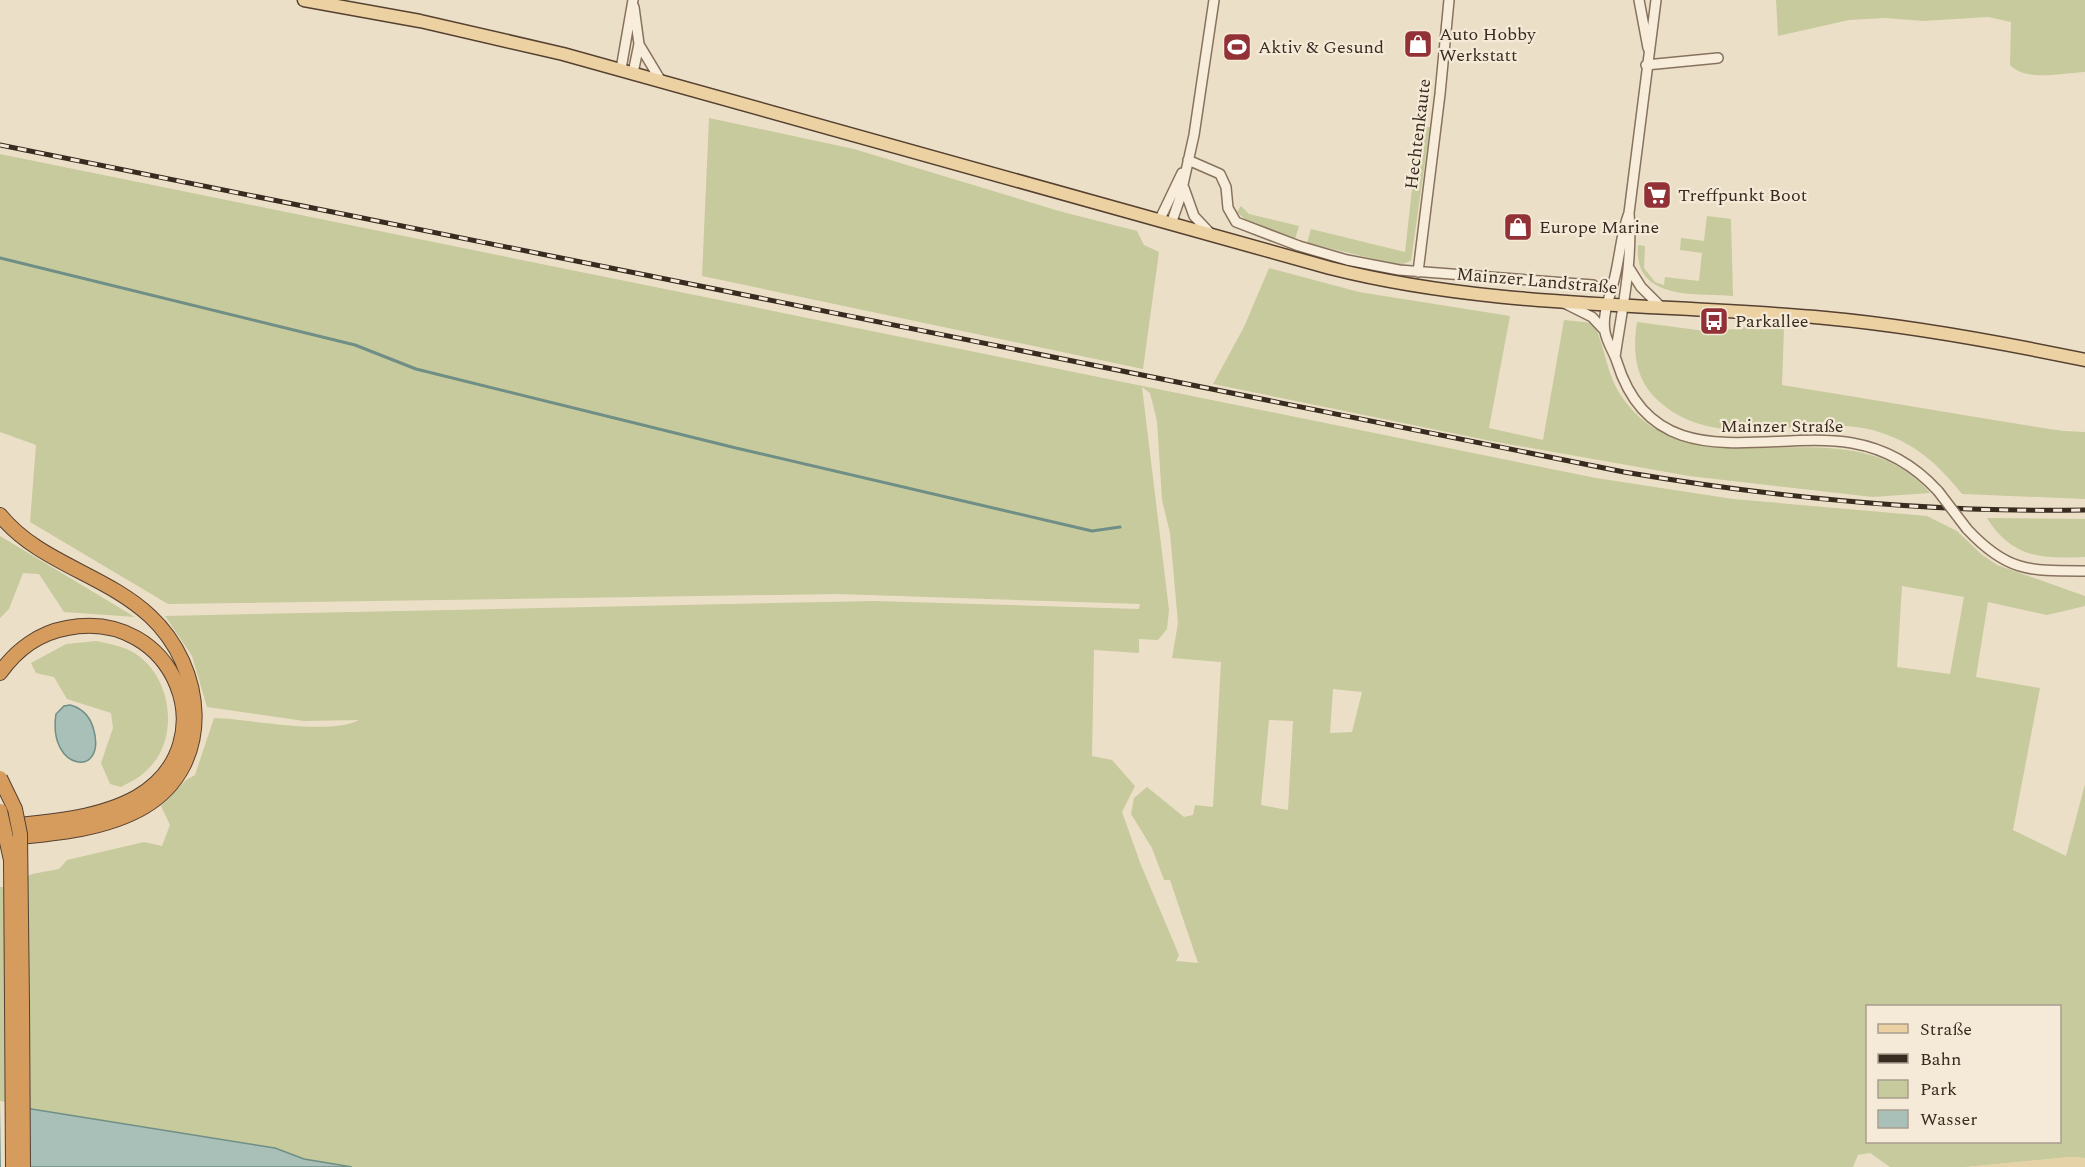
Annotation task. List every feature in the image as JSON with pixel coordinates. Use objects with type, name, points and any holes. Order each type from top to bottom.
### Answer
[{"type":"highway","points":[[0,515],[34,546],[130,600],[149,615],[175,646],[186,667],[194,690],[196,713],[191,746],[183,766],[170,785],[153,800],[134,812],[0,839]]},
{"type":"highway","points":[[0,673],[12,658],[36,639],[63,628],[91,625],[119,629],[132,634],[155,651],[172,673],[182,700],[183,728],[175,756],[168,768],[154,784],[137,797],[70,824],[0,826]]},
{"type":"highway","points":[[0,778],[15,809],[22,860],[23,1167]]},
{"type":"highway","points":[[0,811],[11,861],[13,1167]]},
{"type":"main road","name":"Mainzer Landstraße","points":[[304,0],[469,31],[627,71],[1213,236],[1396,284],[1464,294],[1881,324],[1960,336],[2085,360]]},
{"type":"street","points":[[1165,222],[1184,182],[1194,135],[1214,0]]},
{"type":"street","name":"Hechtenkaute","points":[[1418,272],[1449,0]]},
{"type":"street","points":[[1639,0],[1649,54]]},
{"type":"street","points":[[1616,357],[1628,266],[1629,213],[1656,0]]},
{"type":"street","points":[[627,71],[633,2]]},
{"type":"street","points":[[627,71],[639,44],[638,22],[633,2]]},
{"type":"street","points":[[639,44],[661,81]]},
{"type":"street","points":[[1646,66],[1718,58]]},
{"type":"street","points":[[1165,222],[1188,160]]},
{"type":"street","name":"Mainzer Landstraße","points":[[1188,160],[1220,174],[1226,188],[1231,216],[1244,226],[1347,260],[1418,272],[1593,285]]},
{"type":"street","points":[[1184,182],[1190,208],[1199,224],[1213,236]]},
{"type":"street","points":[[1605,331],[1606,305],[1629,213]]},
{"type":"street","points":[[1628,266],[1641,287],[1662,308]]},
{"type":"street","points":[[1559,301],[1592,317],[1605,331]]},
{"type":"street","name":"Mainzer Straße","points":[[1605,331],[1632,395],[1651,417],[1677,432],[1728,445],[1830,441],[1869,447],[1912,467],[1938,491],[1967,529],[1998,559],[2017,566],[2044,571],[2085,571]]},
{"type":"green space","points":[[1776,0],[2085,0],[2085,72],[2035,75],[2017,70],[2010,65],[2011,22],[1988,17],[1923,21],[1885,18],[1849,20],[1778,36]]},
{"type":"green space","points":[[709,118],[854,149],[1059,211],[1137,231],[1144,245],[1159,252],[1143,369],[702,276]]},
{"type":"green space","points":[[1419,126],[1430,127],[1411,261],[1400,265],[1307,243],[1311,229],[1405,252]]},
{"type":"green space","points":[[0,154],[1596,478],[1733,499],[1927,516],[1957,531],[1981,554],[1997,565],[2085,596],[2085,606],[2047,615],[1988,602],[1976,677],[2040,688],[2013,830],[2066,856],[2085,784],[2085,1158],[2070,1157],[1966,1167],[1890,1167],[1870,1153],[1858,1155],[1853,1167],[352,1167],[304,1159],[275,1148],[0,1104],[0,887],[6,887],[32,874],[59,869],[67,860],[144,842],[162,846],[170,825],[161,806],[186,780],[195,775],[214,718],[310,727],[346,725],[359,720],[304,721],[207,707],[192,656],[165,616],[874,601],[1139,609],[1140,604],[838,594],[168,604],[30,522],[36,445],[0,432]],"holes":[[[1142,387],[1150,393],[1157,421],[1162,500],[1170,533],[1178,623],[1172,658],[1221,662],[1213,807],[1195,805],[1193,815],[1184,817],[1147,787],[1134,798],[1131,814],[1152,848],[1164,880],[1170,880],[1198,963],[1176,961],[1179,955],[1141,865],[1122,812],[1135,786],[1112,760],[1092,756],[1094,650],[1139,653],[1139,639],[1158,640],[1167,629],[1169,610]],[[1902,586],[1964,597],[1950,674],[1897,667]],[[1333,689],[1362,692],[1352,732],[1330,733]],[[1269,720],[1293,721],[1288,810],[1261,805]]]},
{"type":"green space","points":[[1241,206],[1249,214],[1299,226],[1295,239],[1249,223],[1237,212]]},
{"type":"green space","points":[[1707,216],[1731,219],[1733,296],[1669,290],[1656,285],[1645,276],[1639,263],[1638,245],[1645,246],[1644,268],[1655,282],[1664,285],[1665,277],[1699,281],[1702,253],[1680,250],[1681,238],[1704,241]]},
{"type":"green space","points":[[1269,268],[1359,292],[1510,316],[1489,428],[1543,440],[1564,320],[1593,323],[1615,386],[1650,426],[1686,442],[1727,447],[1814,447],[1856,452],[1896,465],[1930,493],[1873,497],[1689,476],[1491,441],[1213,384],[1244,327]]},
{"type":"green space","points":[[1637,322],[1705,331],[1739,329],[1748,326],[1784,329],[1782,385],[2029,426],[2085,432],[2085,499],[1962,494],[1925,456],[1904,442],[1879,432],[1852,427],[1824,426],[1740,430],[1713,427],[1687,419],[1653,396],[1641,378],[1635,346]]},
{"type":"green space","points":[[1987,518],[2085,519],[2085,557],[2055,557],[2029,553],[2007,541]]},
{"type":"green space","points":[[0,536],[135,617],[64,612],[39,574],[23,573],[9,609],[0,618]]},
{"type":"green space","points":[[96,641],[127,649],[148,665],[158,678],[168,709],[165,741],[158,756],[148,769],[121,787],[110,784],[101,763],[113,728],[111,713],[67,699],[54,677],[36,673],[31,663],[66,644]]},
{"type":"sand","points":[[2070,1157],[2085,1158],[2085,1167],[1966,1167]]},
{"type":"water","points":[[70,705],[84,713],[93,727],[96,744],[93,755],[86,761],[77,762],[68,757],[60,748],[56,733],[56,714],[64,706]]},
{"type":"water","points":[[0,1104],[275,1148],[304,1159],[352,1167],[0,1167]]},
{"type":"pier","points":[[0,1101],[30,1106],[30,1167],[1,1167]]},
{"type":"waterway","points":[[0,258],[355,345],[416,369],[736,448],[1092,531],[1120,527]]},
{"type":"railway","points":[[0,145],[1624,472],[1739,489],[1854,502],[1969,509],[2085,510]]},
{"type":"place","name":"Auto Hobby Werkstatt","points":[[1418,44]]},
{"type":"place","name":"Aktiv & Gesund","points":[[1237,47]]},
{"type":"place","name":"Treffpunkt Boot","points":[[1657,195]]},
{"type":"place","name":"Europe Marine","points":[[1518,227]]},
{"type":"place","name":"Parkallee","points":[[1714,321]]}]
